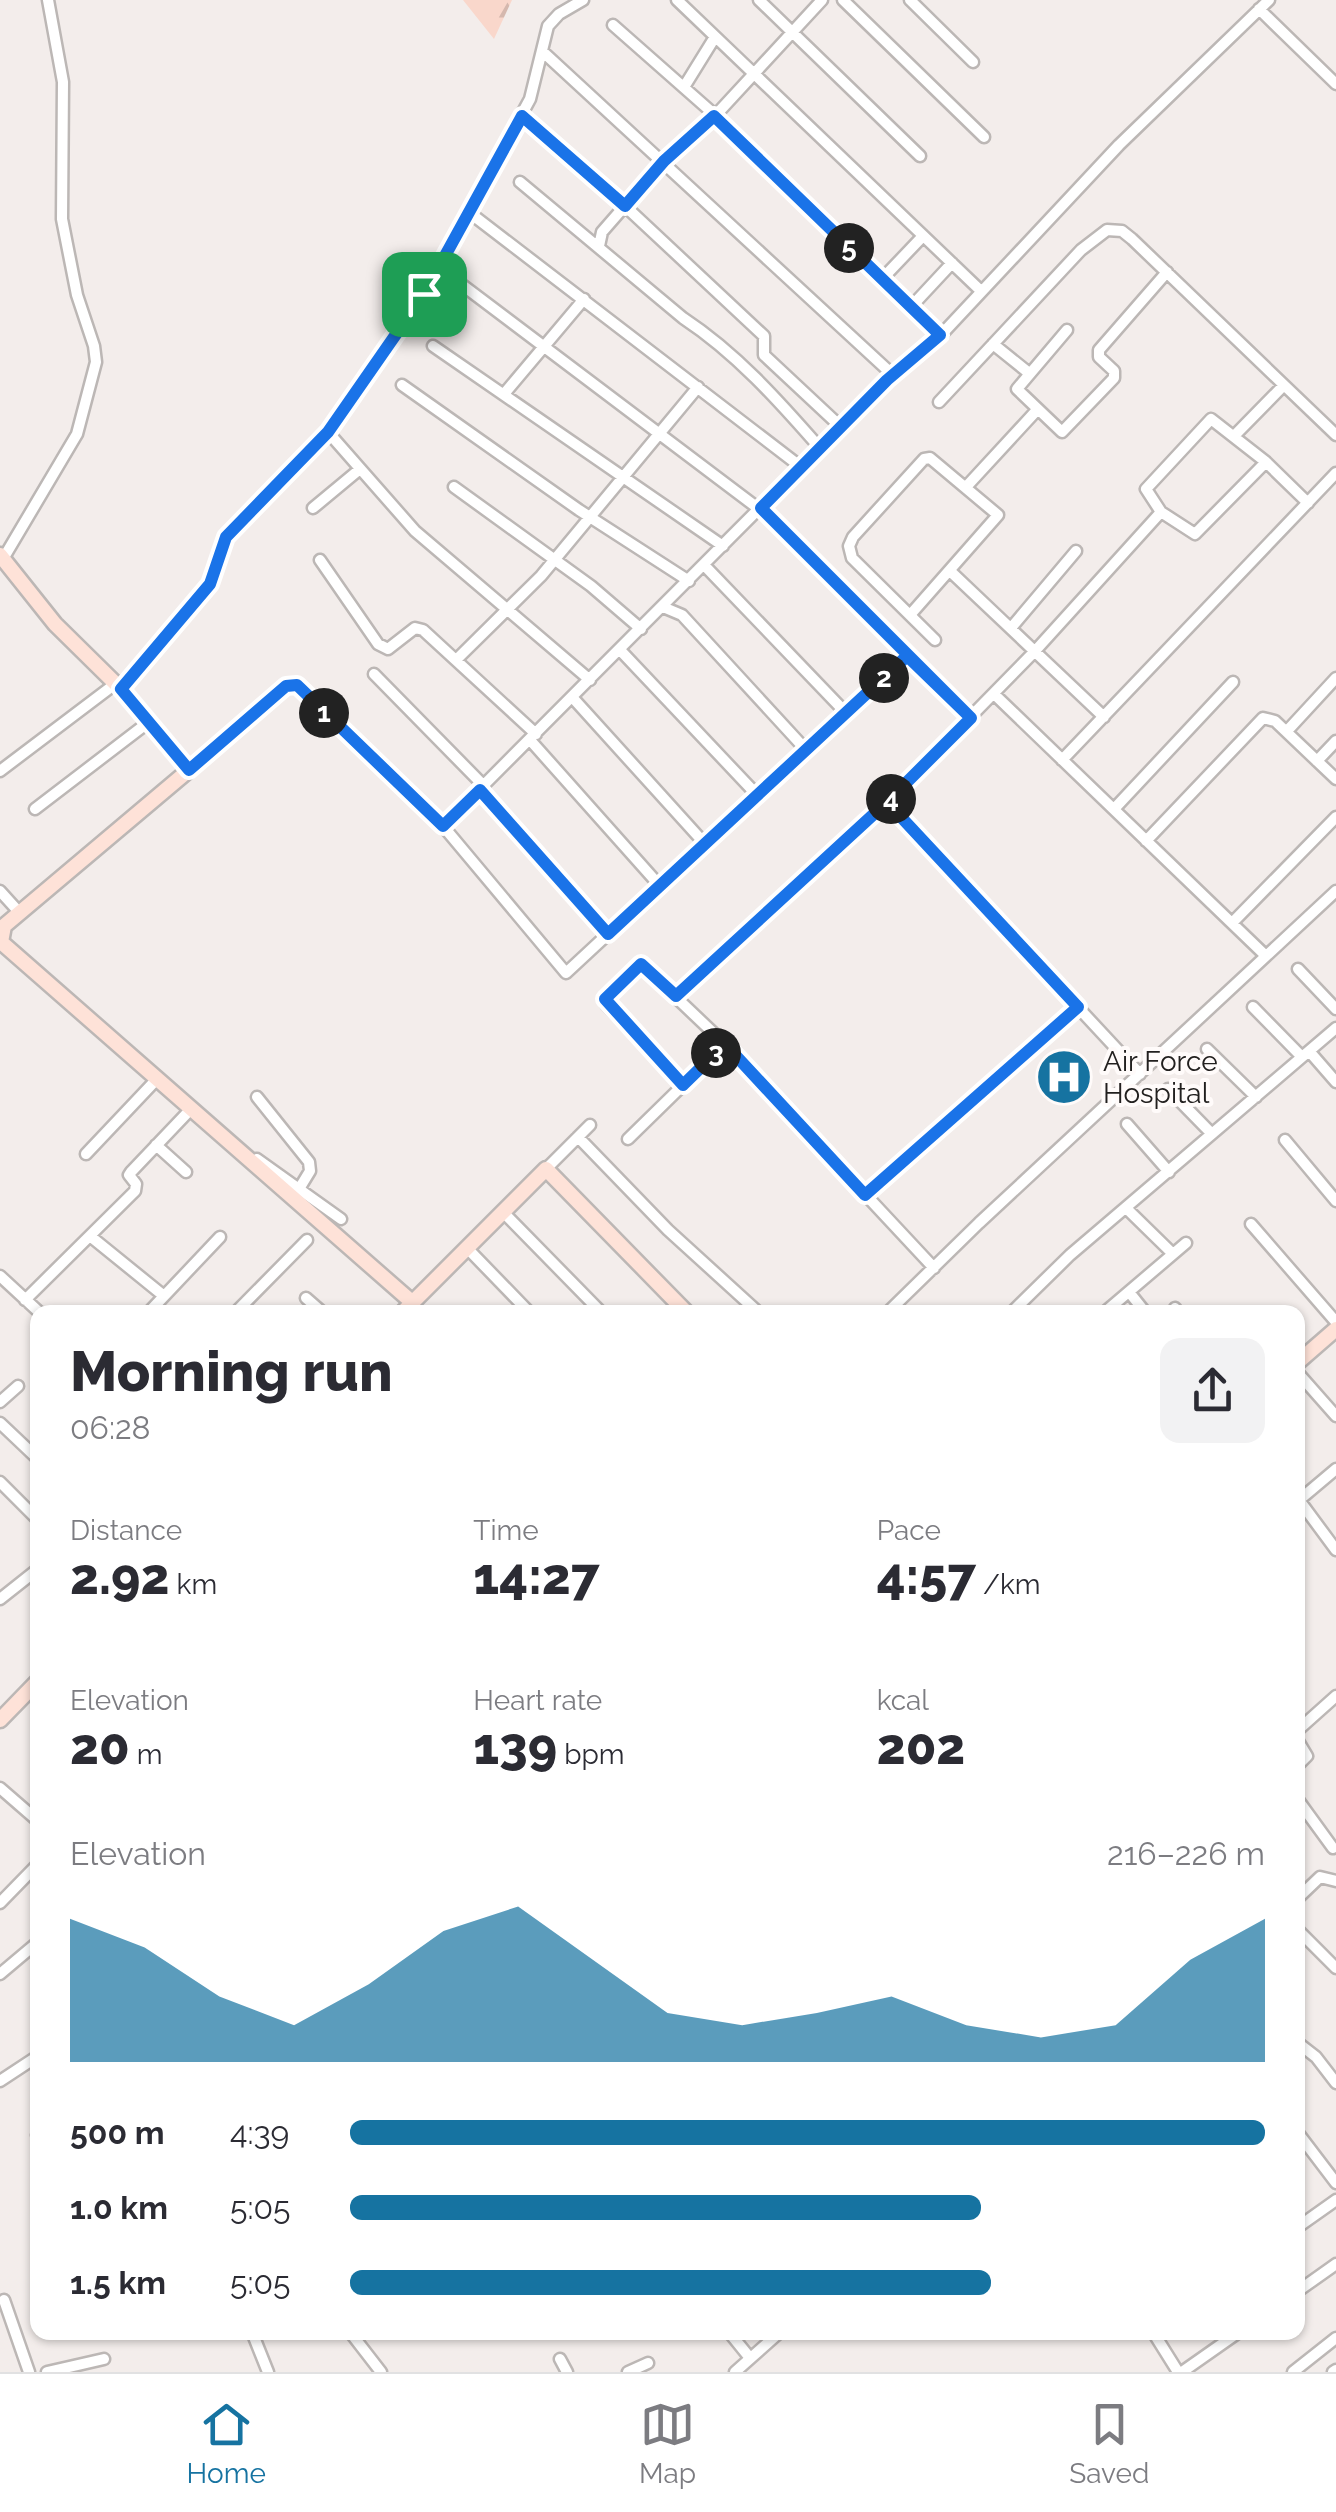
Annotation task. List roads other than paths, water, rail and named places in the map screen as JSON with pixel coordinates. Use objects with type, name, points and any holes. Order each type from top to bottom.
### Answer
[{"type":"street","points":[[48,0],[63,82],[62,219],[76,295],[96,362],[77,434],[2,557],[55,624],[118,686],[189,770]]},
{"type":"street","points":[[0,771],[118,686],[210,584],[226,537],[328,432],[424,294],[470,213],[534,89],[552,20],[584,0]]},
{"type":"street","points":[[677,0],[981,291]]},
{"type":"street","points":[[759,0],[920,156]]},
{"type":"street","points":[[598,246],[602,232],[664,161],[714,116],[822,0]]},
{"type":"street","points":[[844,0],[984,138]]},
{"type":"street","points":[[910,0],[974,62]]},
{"type":"street","points":[[443,826],[893,375],[940,335],[1119,145],[1269,0]]},
{"type":"street","points":[[1259,10],[1336,84]]},
{"type":"street","points":[[613,25],[684,86],[940,335]]},
{"type":"street","points":[[684,86],[715,38]]},
{"type":"street","points":[[542,50],[893,375]]},
{"type":"street","points":[[522,116],[764,336],[764,354],[841,427]]},
{"type":"street","points":[[520,182],[682,318],[704,330],[757,378],[820,448]]},
{"type":"street","points":[[470,213],[802,467]]},
{"type":"street","points":[[938,402],[1081,250],[1107,230],[1122,231],[1336,435]]},
{"type":"street","points":[[882,279],[923,236]]},
{"type":"street","points":[[911,307],[952,263]]},
{"type":"street","points":[[1067,330],[1017,389],[1062,432],[1114,378],[1114,372],[1099,357],[1099,350],[1167,272]]},
{"type":"street","points":[[458,282],[760,509],[971,718]]},
{"type":"street","points":[[504,394],[584,299]]},
{"type":"street","points":[[993,344],[1030,373]]},
{"type":"street","points":[[433,346],[723,546]]},
{"type":"street","points":[[402,385],[591,518],[689,580]]},
{"type":"street","points":[[1234,436],[1284,385]]},
{"type":"street","points":[[458,659],[591,518],[698,386]]},
{"type":"street","points":[[966,487],[1037,410]]},
{"type":"street","points":[[1266,462],[1200,532],[1191,533],[1162,512],[1148,494],[1147,485],[1206,422],[1215,420],[1266,462],[1308,502]]},
{"type":"street","points":[[328,432],[416,532],[590,680]]},
{"type":"street","points":[[910,616],[998,515],[927,458],[850,541],[852,558],[910,616],[935,640]]},
{"type":"street","points":[[313,508],[360,468]]},
{"type":"street","points":[[1062,760],[1336,474]]},
{"type":"street","points":[[454,487],[591,586],[641,629]]},
{"type":"street","points":[[676,996],[887,802],[1035,651],[1162,512]]},
{"type":"street","points":[[1010,628],[1076,550]]},
{"type":"street","points":[[320,560],[382,648],[392,647],[418,628],[458,659],[533,737],[660,886]]},
{"type":"street","points":[[704,565],[847,714]]},
{"type":"street","points":[[950,572],[1104,717]]},
{"type":"street","points":[[663,607],[682,615],[807,752]]},
{"type":"street","points":[[620,650],[758,796]]},
{"type":"street","points":[[409,1305],[1,943],[4,926],[292,684],[443,826],[566,973],[907,656]]},
{"type":"street","points":[[374,674],[482,788],[608,934]]},
{"type":"street","points":[[1287,732],[1336,678]]},
{"type":"street","points":[[1114,810],[1232,682]]},
{"type":"street","points":[[994,694],[1266,956]]},
{"type":"street","points":[[572,697],[706,845]]},
{"type":"street","points":[[1146,841],[1258,720],[1268,718],[1287,732],[1336,778]]},
{"type":"street","points":[[35,809],[150,721]]},
{"type":"street","points":[[1318,761],[1336,742]]},
{"type":"street","points":[[887,802],[1140,1074]]},
{"type":"street","points":[[1232,924],[1336,818]]},
{"type":"street","points":[[0,891],[20,912]]},
{"type":"street","points":[[895,1305],[1336,891]]},
{"type":"street","points":[[683,1085],[605,999],[641,964],[725,1044],[934,1268]]},
{"type":"street","points":[[1298,969],[1336,1009]]},
{"type":"street","points":[[865,1195],[1078,1007]]},
{"type":"street","points":[[1254,1007],[1336,1082]]},
{"type":"street","points":[[1019,1305],[1070,1255],[1336,1028]]},
{"type":"street","points":[[628,1139],[725,1044]]},
{"type":"street","points":[[1207,1049],[1256,1096]]},
{"type":"street","points":[[86,1154],[156,1080]]},
{"type":"street","points":[[1168,1088],[1212,1134]]},
{"type":"street","points":[[257,1097],[309,1162],[310,1171],[299,1189]]},
{"type":"street","points":[[25,1300],[136,1190],[129,1175],[190,1110]]},
{"type":"street","points":[[417,1305],[590,1124]]},
{"type":"street","points":[[1127,1124],[1169,1172]]},
{"type":"street","points":[[578,1137],[668,1230],[750,1305]]},
{"type":"street","points":[[1284,1140],[1336,1201]]},
{"type":"street","points":[[156,1145],[186,1172]]},
{"type":"street","points":[[244,1150],[341,1219]]},
{"type":"street","points":[[546,1168],[679,1305]]},
{"type":"street","points":[[1126,1208],[1173,1254]]},
{"type":"street","points":[[503,1212],[594,1305]]},
{"type":"street","points":[[1251,1224],[1336,1326],[1305,1355]]},
{"type":"street","points":[[90,1236],[164,1296]]},
{"type":"street","points":[[155,1305],[220,1237]]},
{"type":"street","points":[[243,1305],[307,1240]]},
{"type":"street","points":[[1113,1305],[1186,1244]]},
{"type":"street","points":[[468,1249],[522,1305]]},
{"type":"street","points":[[0,1276],[31,1305]]},
{"type":"street","points":[[1129,1292],[1140,1305]]},
{"type":"street","points":[[306,1298],[314,1305]]},
{"type":"street","points":[[1305,1381],[1336,1416]]},
{"type":"street","points":[[0,1402],[18,1386]]},
{"type":"street","points":[[0,1422],[30,1451]]},
{"type":"street","points":[[1305,1495],[1336,1469]]},
{"type":"street","points":[[0,1482],[30,1511]]},
{"type":"street","points":[[1305,1510],[1336,1550]]},
{"type":"street","points":[[0,1599],[30,1576]]},
{"type":"street","points":[[1,1717],[30,1688]]},
{"type":"street","points":[[1305,1724],[1336,1696]]},
{"type":"street","points":[[0,1788],[30,1815]]},
{"type":"street","points":[[1305,1810],[1333,1848]]},
{"type":"street","points":[[0,1903],[30,1872]]},
{"type":"street","points":[[1305,1891],[1320,1877],[1336,1881]]},
{"type":"street","points":[[1305,1937],[1336,1968]]},
{"type":"street","points":[[0,1974],[30,1949]]},
{"type":"street","points":[[1305,2053],[1336,2083]]},
{"type":"street","points":[[0,2081],[30,2061]]},
{"type":"street","points":[[1305,2144],[1336,2183]]},
{"type":"street","points":[[1305,2222],[1336,2200]]},
{"type":"street","points":[[1305,2286],[1336,2264]]},
{"type":"street","points":[[4,2300],[28,2372]]},
{"type":"street","points":[[1293,2372],[1336,2338]]},
{"type":"street","points":[[255,2340],[268,2372]]},
{"type":"street","points":[[356,2340],[380,2372]]},
{"type":"street","points":[[735,2340],[750,2358]]},
{"type":"street","points":[[735,2372],[771,2340]]},
{"type":"street","points":[[1158,2340],[1180,2372],[1227,2340]]},
{"type":"street","points":[[46,2372],[104,2359]]},
{"type":"street","points":[[560,2359],[568,2372]]},
{"type":"street","points":[[628,2372],[648,2363]]},
{"type":"place","name":"Air Force Hospital","points":[[1064,1077]]}]
